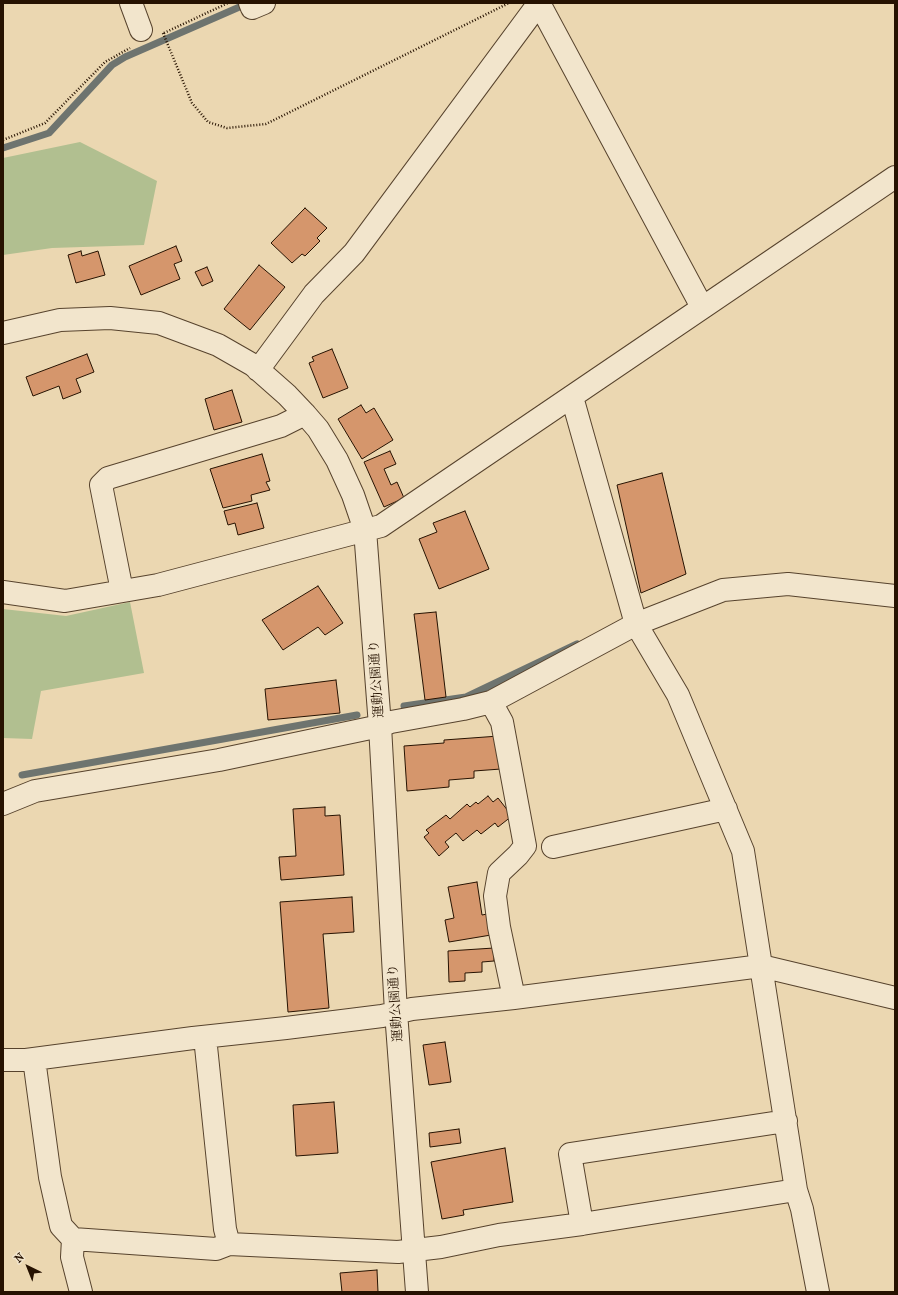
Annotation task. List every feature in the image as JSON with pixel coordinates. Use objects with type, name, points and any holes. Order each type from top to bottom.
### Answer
[{"type":"street","points":[[131,3],[145,37]]},
{"type":"street","points":[[250,3],[252,8],[264,3]]},
{"type":"street","points":[[258,370],[314,294],[354,253],[539,3],[702,307]]},
{"type":"street","points":[[3,592],[65,601],[158,585],[381,526],[895,177]]},
{"type":"street","name":"運動公園通り","points":[[3,333],[60,320],[110,318],[159,324],[218,345],[258,370],[287,395],[318,429],[337,460],[353,495],[365,530],[380,726],[396,1012],[417,1292]]},
{"type":"street","points":[[572,397],[636,624],[678,695],[743,851],[796,1190],[802,1209],[818,1292]]},
{"type":"street","points":[[122,591],[101,485],[108,478],[281,426],[304,414]]},
{"type":"street","points":[[3,804],[35,791],[219,760],[380,726],[391,722],[463,709],[491,702],[636,624],[723,590],[788,584],[895,596]]},
{"type":"street","points":[[491,702],[502,722],[525,846],[518,855],[499,873],[495,896],[498,927],[514,998]]},
{"type":"street","points":[[553,847],[726,809]]},
{"type":"street","points":[[3,1060],[34,1059],[286,1028],[396,1012],[761,966],[895,998]]},
{"type":"street","points":[[205,1037],[225,1221],[229,1244]]},
{"type":"street","points":[[34,1059],[50,1177],[56,1205],[61,1226],[73,1239],[216,1249],[229,1244],[398,1252],[440,1247],[499,1235],[582,1224],[796,1190]]},
{"type":"street","points":[[582,1224],[570,1154],[786,1121]]},
{"type":"street","points":[[73,1239],[72,1257],[81,1292]]},
{"type":"path","points":[[3,140],[45,123],[105,62],[145,37],[228,3]]},
{"type":"path","points":[[165,35],[192,103],[208,122],[226,128],[266,124],[509,3]]},
{"type":"green space","points":[[80,142],[157,181],[144,245],[52,248],[3,255],[3,158]]},
{"type":"green space","points":[[130,602],[144,673],[41,691],[32,739],[3,738],[3,609],[66,616]]},
{"type":"building","points":[[305,208],[327,228],[317,238],[320,241],[305,256],[302,254],[292,263],[271,243]]},
{"type":"building","points":[[176,246],[182,261],[174,264],[180,279],[141,295],[129,266]]},
{"type":"building","points":[[81,251],[82,256],[98,251],[105,275],[76,283],[68,255]]},
{"type":"building","points":[[259,265],[285,287],[250,330],[224,309]]},
{"type":"building","points":[[207,267],[213,281],[202,286],[195,272]]},
{"type":"building","points":[[332,349],[348,388],[323,398],[309,363],[314,361],[312,357]]},
{"type":"building","points":[[87,354],[94,372],[76,379],[81,392],[63,399],[59,386],[33,396],[26,377]]},
{"type":"building","points":[[232,390],[242,422],[214,430],[205,399]]},
{"type":"building","points":[[361,405],[366,413],[374,408],[393,440],[362,459],[338,419]]},
{"type":"building","points":[[390,451],[396,464],[384,469],[391,485],[397,482],[404,498],[384,507],[364,462]]},
{"type":"building","points":[[262,454],[270,481],[266,482],[270,490],[251,495],[252,501],[223,508],[210,469]]},
{"type":"building","points":[[662,473],[686,574],[641,593],[617,485]]},
{"type":"building","points":[[257,503],[264,528],[238,535],[235,523],[228,525],[224,511]]},
{"type":"building","points":[[465,511],[489,569],[439,589],[419,539],[437,532],[433,523]]},
{"type":"building","points":[[318,586],[343,623],[325,635],[318,627],[283,650],[262,620]]},
{"type":"building","points":[[436,612],[446,697],[425,700],[414,614]]},
{"type":"building","points":[[336,680],[340,713],[268,720],[265,689]]},
{"type":"building","points":[[499,736],[501,769],[474,771],[474,778],[449,780],[449,787],[407,791],[404,746],[444,743],[444,740]]},
{"type":"building","points":[[488,796],[493,802],[498,798],[512,816],[498,827],[495,823],[481,834],[477,830],[463,841],[456,833],[445,842],[449,847],[439,856],[424,837],[429,833],[426,830],[446,815],[450,819],[467,804],[470,807],[476,802],[478,804]]},
{"type":"building","points":[[325,807],[325,816],[340,815],[344,875],[281,880],[279,857],[296,856],[293,809]]},
{"type":"building","points":[[477,882],[482,915],[487,914],[491,935],[449,942],[445,920],[454,918],[448,887]]},
{"type":"building","points":[[352,897],[354,932],[323,934],[329,1008],[288,1012],[280,902]]},
{"type":"building","points":[[494,948],[494,961],[482,962],[482,972],[465,973],[465,981],[449,982],[448,951]]},
{"type":"building","points":[[445,1042],[451,1082],[429,1085],[423,1045]]},
{"type":"building","points":[[334,1102],[338,1153],[296,1156],[293,1105]]},
{"type":"building","points":[[459,1129],[461,1143],[430,1147],[429,1133]]},
{"type":"building","points":[[505,1148],[513,1202],[463,1210],[464,1215],[442,1219],[431,1162]]},
{"type":"building","points":[[377,1270],[378,1292],[342,1292],[340,1273]]},
{"type":"waterway","points":[[3,148],[49,133],[112,65],[125,57],[244,5]]},
{"type":"waterway","points":[[404,706],[466,697],[577,644]]},
{"type":"waterway","points":[[22,775],[357,715]]}]
